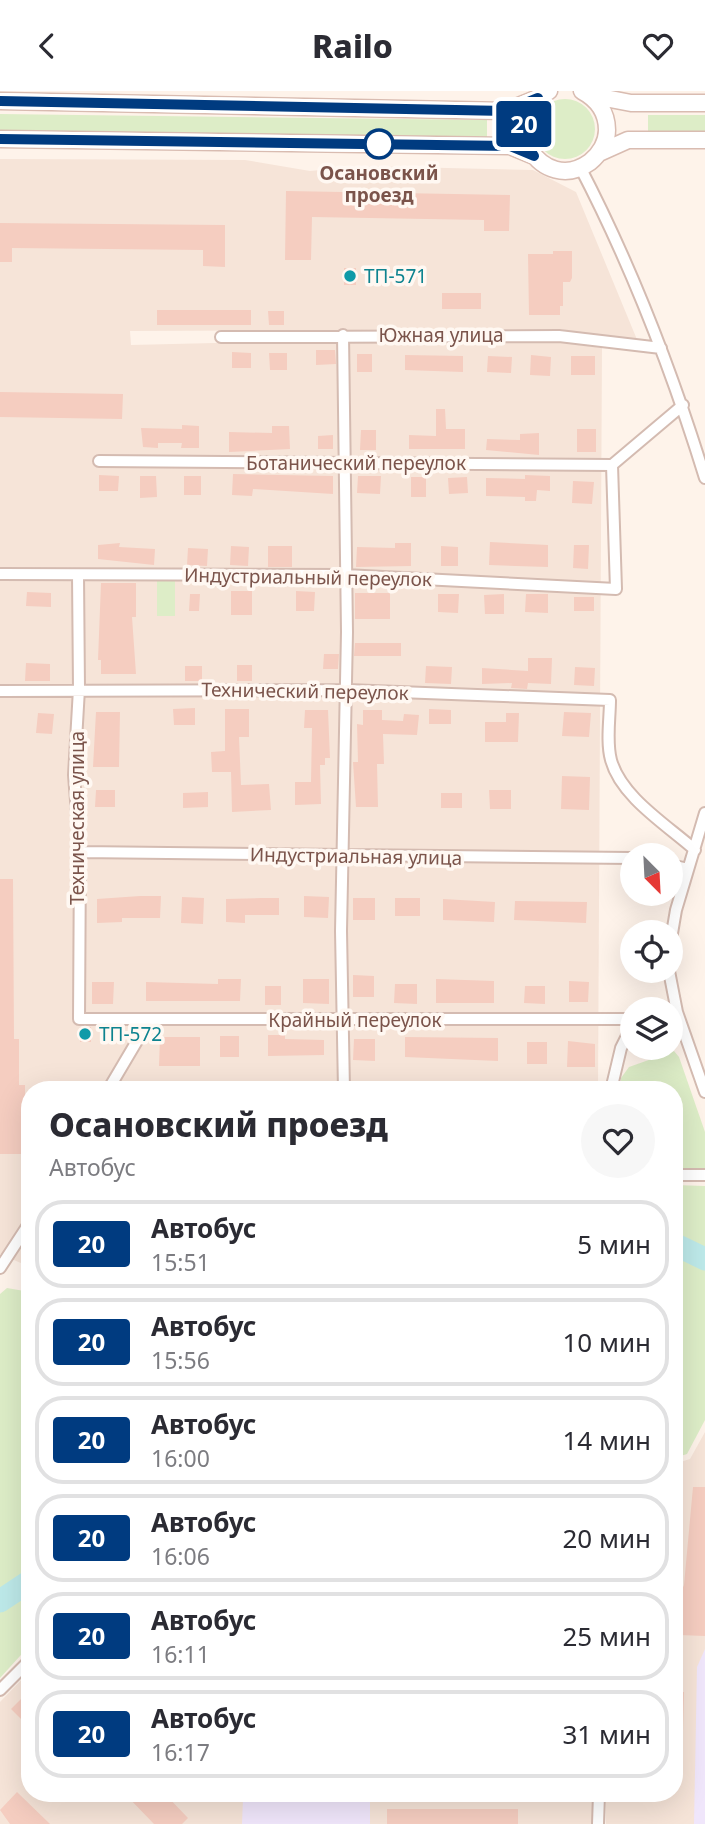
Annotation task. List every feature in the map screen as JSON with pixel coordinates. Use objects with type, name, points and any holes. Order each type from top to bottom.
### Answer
[{"type":"main road","points":[[585,93],[616,102],[705,103]]},
{"type":"main road","points":[[585,93],[599,105],[606,118],[607,133],[599,153]]},
{"type":"main road","points":[[0,101],[506,111],[543,95]]},
{"type":"main road","points":[[534,156],[526,141],[524,124],[527,113],[543,95]]},
{"type":"main road","points":[[0,139],[510,146],[534,156],[556,170],[580,167],[599,153],[628,140],[705,140]]},
{"type":"street","points":[[580,167],[615,235],[661,348],[683,405],[705,478]]},
{"type":"street","points":[[343,335],[347,690],[342,857],[341,1021],[344,1081]]},
{"type":"street","name":"Южная улица","points":[[221,337],[559,336],[661,348]]},
{"type":"street","points":[[612,465],[683,405]]},
{"type":"street","name":"Ботанический переулок","points":[[99,461],[612,465]]},
{"type":"street","name":"Индустриальный переулок","points":[[0,574],[345,575],[616,589],[612,465]]},
{"type":"street","name":"Техническая улица","points":[[78,575],[79,689],[74,775],[80,852],[79,1019]]},
{"type":"street","name":"Технический переулок","points":[[0,691],[347,690],[610,700],[610,757],[617,774],[630,791],[695,850]]},
{"type":"street","points":[[674,920],[705,813]]},
{"type":"street","name":"Индустриальная улица","points":[[80,852],[342,857],[620,858]]},
{"type":"street","points":[[683,868],[688,869]]},
{"type":"street","name":"Крайный переулок","points":[[79,1019],[620,1019]]},
{"type":"street","points":[[113,1081],[150,1019]]},
{"type":"street","points":[[683,1035],[705,1092]]},
{"type":"street","points":[[613,1081],[620,1052]]},
{"type":"street","points":[[683,1175],[705,1175]]},
{"type":"street","points":[[0,1268],[21,1236]]},
{"type":"street","points":[[0,1690],[21,1669]]},
{"type":"street","points":[[598,1824],[599,1802]]},
{"type":"shaded area","points":[[0,159],[245,160],[310,171],[363,166],[533,170],[576,192],[638,342],[559,329],[130,331],[131,345],[347,340],[558,342],[602,348],[598,1081],[21,1081],[21,1263],[0,1254]]},
{"type":"shaded area","points":[[705,1432],[705,1824],[606,1824],[606,1802],[683,1802],[683,1461],[690,1459]]},
{"type":"shaded area","points":[[705,1649],[705,1824],[694,1824],[697,1667]]},
{"type":"shaded area","points":[[21,1680],[21,1802],[593,1802],[593,1824],[0,1824],[0,1702]]},
{"type":"shaded area","points":[[243,1802],[370,1802],[370,1824],[242,1824]]},
{"type":"green space","points":[[565,99],[582,104],[590,112],[595,129],[590,146],[582,154],[565,159],[548,154],[540,146],[535,129],[540,112],[548,104]]},
{"type":"green space","points":[[0,114],[487,120],[487,139],[0,133]]},
{"type":"green space","points":[[648,115],[705,115],[705,132],[648,132]]},
{"type":"green space","points":[[157,581],[175,581],[175,616],[157,616]]},
{"type":"green space","points":[[649,1060],[680,1060],[705,1132],[705,1169],[683,1168],[683,1081],[621,1081],[629,1067]]},
{"type":"green space","points":[[683,1185],[705,1186],[705,1420],[687,1454],[683,1455]]},
{"type":"green space","points":[[7,1288],[21,1290],[21,1655],[0,1678],[0,1294]]},
{"type":"building","points":[[286,191],[510,195],[509,231],[484,231],[484,220],[312,217],[311,260],[285,260]]},
{"type":"building","points":[[0,223],[225,225],[225,267],[203,266],[203,250],[12,248],[12,262],[0,262]]},
{"type":"building","points":[[553,251],[572,251],[572,278],[570,282],[563,282],[563,306],[560,306],[560,315],[529,315],[528,254],[553,254]]},
{"type":"building","name":"ТП-571","points":[[344,268],[356,268],[356,285],[344,285]]},
{"type":"building","points":[[442,293],[481,293],[481,309],[442,309]]},
{"type":"building","points":[[157,310],[251,310],[251,325],[157,325]]},
{"type":"building","points":[[268,311],[284,311],[284,325],[269,325]]},
{"type":"building","points":[[316,350],[335,350],[336,364],[316,365]]},
{"type":"building","points":[[232,352],[251,353],[251,368],[232,368]]},
{"type":"building","points":[[269,353],[287,353],[287,370],[270,370]]},
{"type":"building","points":[[357,354],[372,354],[372,372],[357,372]]},
{"type":"building","points":[[405,355],[463,356],[463,372],[405,370]]},
{"type":"building","points":[[531,355],[551,357],[550,376],[530,375]]},
{"type":"building","points":[[488,356],[512,357],[511,373],[487,372]]},
{"type":"building","points":[[571,356],[595,356],[595,375],[571,375]]},
{"type":"building","points":[[0,392],[123,394],[122,419],[0,417]]},
{"type":"building","points":[[436,409],[445,409],[446,429],[465,429],[465,449],[409,449],[409,435],[436,436]]},
{"type":"building","points":[[182,425],[199,426],[199,448],[181,448],[182,443],[158,443],[158,448],[143,447],[141,428],[182,429]]},
{"type":"building","points":[[272,426],[289,426],[290,449],[229,452],[229,432],[272,433]]},
{"type":"building","points":[[577,429],[596,429],[596,452],[577,452]]},
{"type":"building","points":[[361,430],[376,430],[376,450],[360,450]]},
{"type":"building","points":[[539,433],[539,455],[486,450],[487,439],[520,440],[520,434]]},
{"type":"building","points":[[333,435],[333,449],[318,449],[318,436]]},
{"type":"building","points":[[233,474],[333,476],[333,494],[253,489],[252,496],[232,495]]},
{"type":"building","points":[[99,475],[119,476],[118,491],[99,491]]},
{"type":"building","points":[[525,475],[550,476],[550,491],[537,490],[536,501],[525,501],[525,497],[486,496],[486,478],[525,479]]},
{"type":"building","points":[[140,476],[156,476],[157,497],[140,498]]},
{"type":"building","points":[[184,476],[201,476],[201,495],[184,495]]},
{"type":"building","points":[[358,476],[381,476],[380,494],[357,493]]},
{"type":"building","points":[[411,477],[426,477],[426,497],[411,497]]},
{"type":"building","points":[[467,477],[468,493],[449,494],[448,478]]},
{"type":"building","points":[[573,481],[594,482],[592,504],[572,503]]},
{"type":"building","points":[[490,542],[548,545],[548,567],[489,565]]},
{"type":"building","points":[[120,543],[119,547],[155,549],[154,565],[98,559],[98,545]]},
{"type":"building","points":[[395,543],[411,543],[411,566],[356,567],[357,547],[395,548]]},
{"type":"building","points":[[574,545],[589,545],[588,569],[573,568]]},
{"type":"building","points":[[231,546],[249,547],[248,566],[230,565]]},
{"type":"building","points":[[268,546],[292,546],[292,567],[268,567]]},
{"type":"building","points":[[441,546],[458,547],[458,566],[441,566]]},
{"type":"building","points":[[188,548],[208,549],[207,566],[187,565]]},
{"type":"building","points":[[101,583],[136,583],[136,617],[132,617],[136,674],[101,674],[101,660],[98,660]]},
{"type":"building","points":[[231,591],[252,591],[252,615],[231,615]]},
{"type":"building","points":[[296,591],[315,592],[314,611],[296,611]]},
{"type":"building","points":[[27,592],[51,593],[51,607],[26,606]]},
{"type":"building","points":[[355,593],[390,593],[390,619],[355,619]]},
{"type":"building","points":[[190,594],[200,594],[199,611],[189,611]]},
{"type":"building","points":[[438,594],[459,594],[458,613],[438,612]]},
{"type":"building","points":[[504,594],[504,614],[485,614],[484,595]]},
{"type":"building","points":[[526,594],[548,594],[548,613],[525,612]]},
{"type":"building","points":[[574,597],[594,597],[594,611],[574,611]]},
{"type":"building","points":[[355,643],[401,643],[401,656],[354,656]]},
{"type":"building","points":[[324,654],[339,654],[338,669],[323,669]]},
{"type":"building","points":[[528,658],[552,658],[551,684],[528,683],[527,689],[511,688],[512,683],[482,684],[482,668],[528,671]]},
{"type":"building","points":[[26,663],[50,664],[50,681],[25,681]]},
{"type":"building","points":[[237,665],[252,665],[252,681],[237,681]]},
{"type":"building","points":[[185,666],[202,666],[202,681],[185,681]]},
{"type":"building","points":[[426,666],[452,667],[451,684],[425,683]]},
{"type":"building","points":[[575,667],[595,668],[594,686],[574,685]]},
{"type":"building","points":[[195,708],[195,725],[174,725],[173,709]]},
{"type":"building","points":[[225,709],[249,709],[249,737],[239,737],[241,785],[269,784],[271,810],[232,812],[231,772],[212,772],[211,752],[225,751]]},
{"type":"building","points":[[429,709],[451,710],[451,724],[429,724]]},
{"type":"building","points":[[305,710],[328,710],[330,758],[325,758],[325,765],[320,765],[321,804],[295,805],[295,782],[311,782],[312,728],[304,728]]},
{"type":"building","points":[[363,710],[382,710],[382,720],[403,721],[404,714],[419,715],[417,735],[383,734],[384,764],[377,764],[378,807],[356,807],[353,762],[358,762],[357,724],[363,725]]},
{"type":"building","points":[[96,712],[120,712],[119,767],[93,767]]},
{"type":"building","points":[[564,712],[591,713],[589,737],[562,736]]},
{"type":"building","points":[[38,713],[54,714],[52,734],[36,733]]},
{"type":"building","points":[[506,713],[519,713],[518,742],[485,742],[485,722],[506,722]]},
{"type":"building","points":[[562,776],[590,777],[589,810],[561,809]]},
{"type":"building","points":[[96,790],[115,790],[115,807],[95,807]]},
{"type":"building","points":[[489,790],[511,790],[511,809],[490,809]]},
{"type":"building","points":[[208,792],[208,807],[183,808],[183,793]]},
{"type":"building","points":[[441,793],[462,793],[462,808],[441,808]]},
{"type":"building","points":[[0,879],[13,879],[14,1039],[19,1039],[21,1154],[0,1154]]},
{"type":"building","points":[[161,896],[160,918],[122,918],[122,922],[97,923],[97,899]]},
{"type":"building","points":[[304,896],[329,897],[328,918],[304,917]]},
{"type":"building","points":[[182,897],[204,898],[203,924],[181,923]]},
{"type":"building","points":[[279,898],[279,915],[245,915],[245,923],[226,922],[226,899]]},
{"type":"building","points":[[353,898],[375,898],[375,920],[353,920]]},
{"type":"building","points":[[395,898],[420,898],[420,916],[395,916]]},
{"type":"building","points":[[443,899],[495,902],[494,922],[443,920]]},
{"type":"building","points":[[515,901],[587,902],[586,923],[514,920]]},
{"type":"building","points":[[353,975],[374,976],[374,997],[353,997]]},
{"type":"building","points":[[218,979],[241,979],[240,1001],[146,1001],[146,982],[218,984]]},
{"type":"building","points":[[303,979],[329,979],[329,1004],[303,1003]]},
{"type":"building","points":[[436,979],[494,981],[494,1003],[436,1003]]},
{"type":"building","points":[[569,981],[589,982],[588,1002],[569,1002]]},
{"type":"building","points":[[92,982],[114,982],[113,1004],[92,1004]]},
{"type":"building","points":[[395,984],[417,984],[417,1004],[394,1003]]},
{"type":"building","points":[[265,986],[281,986],[281,1005],[265,1005]]},
{"type":"building","points":[[525,986],[545,986],[545,1004],[524,1003]]},
{"type":"building","name":"ТП-572","points":[[80,1027],[91,1027],[91,1042],[80,1042]]},
{"type":"building","points":[[268,1035],[285,1035],[285,1039],[324,1040],[324,1055],[268,1056]]},
{"type":"building","points":[[220,1036],[239,1036],[239,1057],[220,1057]]},
{"type":"building","points":[[160,1037],[200,1037],[200,1066],[159,1066]]},
{"type":"building","points":[[405,1037],[498,1038],[498,1061],[405,1057]]},
{"type":"building","points":[[354,1039],[375,1039],[375,1061],[353,1060]]},
{"type":"building","points":[[568,1041],[595,1044],[595,1067],[567,1067]]},
{"type":"building","points":[[527,1042],[547,1042],[547,1064],[527,1064]]},
{"type":"building","points":[[693,1487],[705,1487],[705,1636],[683,1635],[684,1585]]},
{"type":"building","points":[[21,1699],[21,1719],[11,1709]]},
{"type":"building","points":[[17,1792],[21,1796],[21,1802],[27,1802],[50,1824],[10,1824],[0,1810]]},
{"type":"building","points":[[133,1802],[173,1802],[188,1818],[182,1824],[154,1824]]},
{"type":"building","points":[[387,1809],[518,1809],[518,1824],[387,1824]]},
{"type":"waterway","points":[[683,1248],[705,1259]]},
{"type":"waterway","points":[[0,1601],[21,1587]]},
{"type":"bus line","name":"20","points":[[0,101],[273,104],[506,111],[524,106],[538,98],[527,113],[524,124],[524,135],[534,156],[510,146],[0,139]]},
{"type":"place","name":"Осановский проезд","points":[[379,144]]},
{"type":"place","name":"ТП-571","points":[[350,276]]},
{"type":"place","name":"ТП-572","points":[[85,1034]]}]
